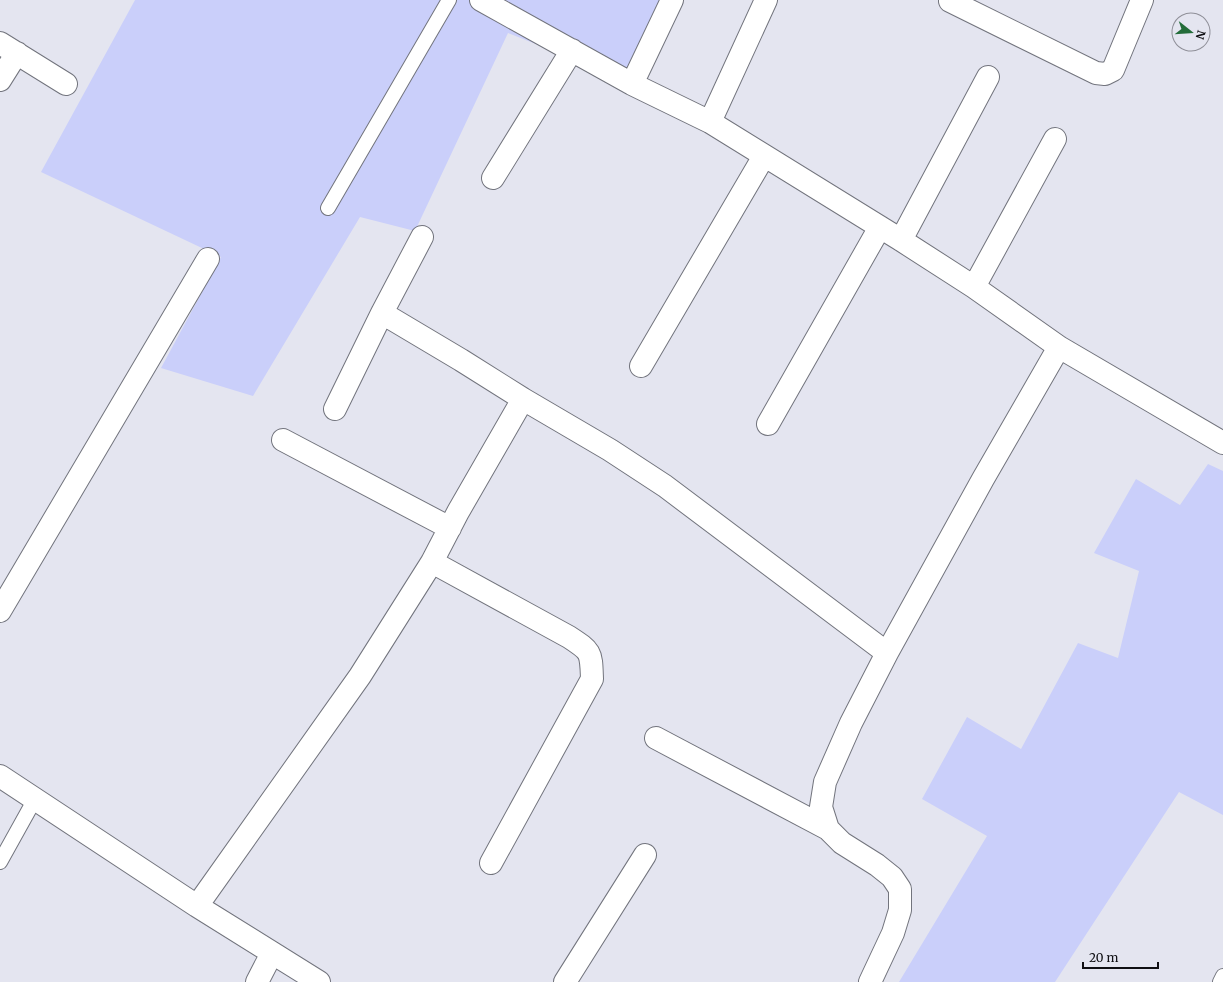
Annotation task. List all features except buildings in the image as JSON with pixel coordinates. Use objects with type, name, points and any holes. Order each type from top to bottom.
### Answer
[{"type":"street","points":[[481,0],[632,84],[710,122],[974,287],[1059,347],[1223,443]]},
{"type":"street","points":[[632,84],[672,0]]},
{"type":"street","points":[[710,122],[766,0]]},
{"type":"street","points":[[950,1],[1096,73],[1105,74],[1113,70],[1142,0]]},
{"type":"street","points":[[0,80],[8,48],[66,84]]},
{"type":"street","points":[[493,178],[572,50]]},
{"type":"street","points":[[901,240],[988,78]]},
{"type":"street","points":[[974,287],[1055,139]]},
{"type":"street","points":[[641,366],[764,156]]},
{"type":"street","points":[[768,424],[880,227]]},
{"type":"street","points":[[335,409],[382,313],[422,237]]},
{"type":"street","points":[[0,611],[208,259]]},
{"type":"street","points":[[382,313],[522,399],[610,450],[665,486],[887,653]]},
{"type":"street","points":[[828,829],[821,807],[825,782],[851,723],[887,653],[982,479],[1059,347]]},
{"type":"street","points":[[197,906],[360,676],[432,562],[522,399]]},
{"type":"street","points":[[283,440],[450,528]]},
{"type":"street","points":[[432,562],[569,637],[585,648],[592,657],[592,679],[491,863]]},
{"type":"street","points":[[656,738],[828,829],[842,843],[877,865],[892,877],[900,889],[900,910],[893,933],[870,982]]},
{"type":"street","points":[[0,776],[197,906],[319,982]]},
{"type":"street","points":[[565,982],[644,855]]},
{"type":"street","points":[[257,982],[272,953]]},
{"type":"lane","points":[[328,208],[449,0]]},
{"type":"lane","points":[[0,862],[35,799]]},
{"type":"lane","points":[[1220,982],[1223,976]]},
{"type":"shaded area","points":[[135,0],[661,0],[627,80],[508,33],[415,231],[360,217],[253,396],[161,368],[221,257],[41,172]]},
{"type":"shaded area","points":[[1208,464],[1223,471],[1223,815],[1179,792],[1055,982],[899,982],[987,836],[922,799],[967,717],[1021,749],[1078,643],[1118,658],[1139,571],[1094,553],[1136,479],[1180,505]]}]
